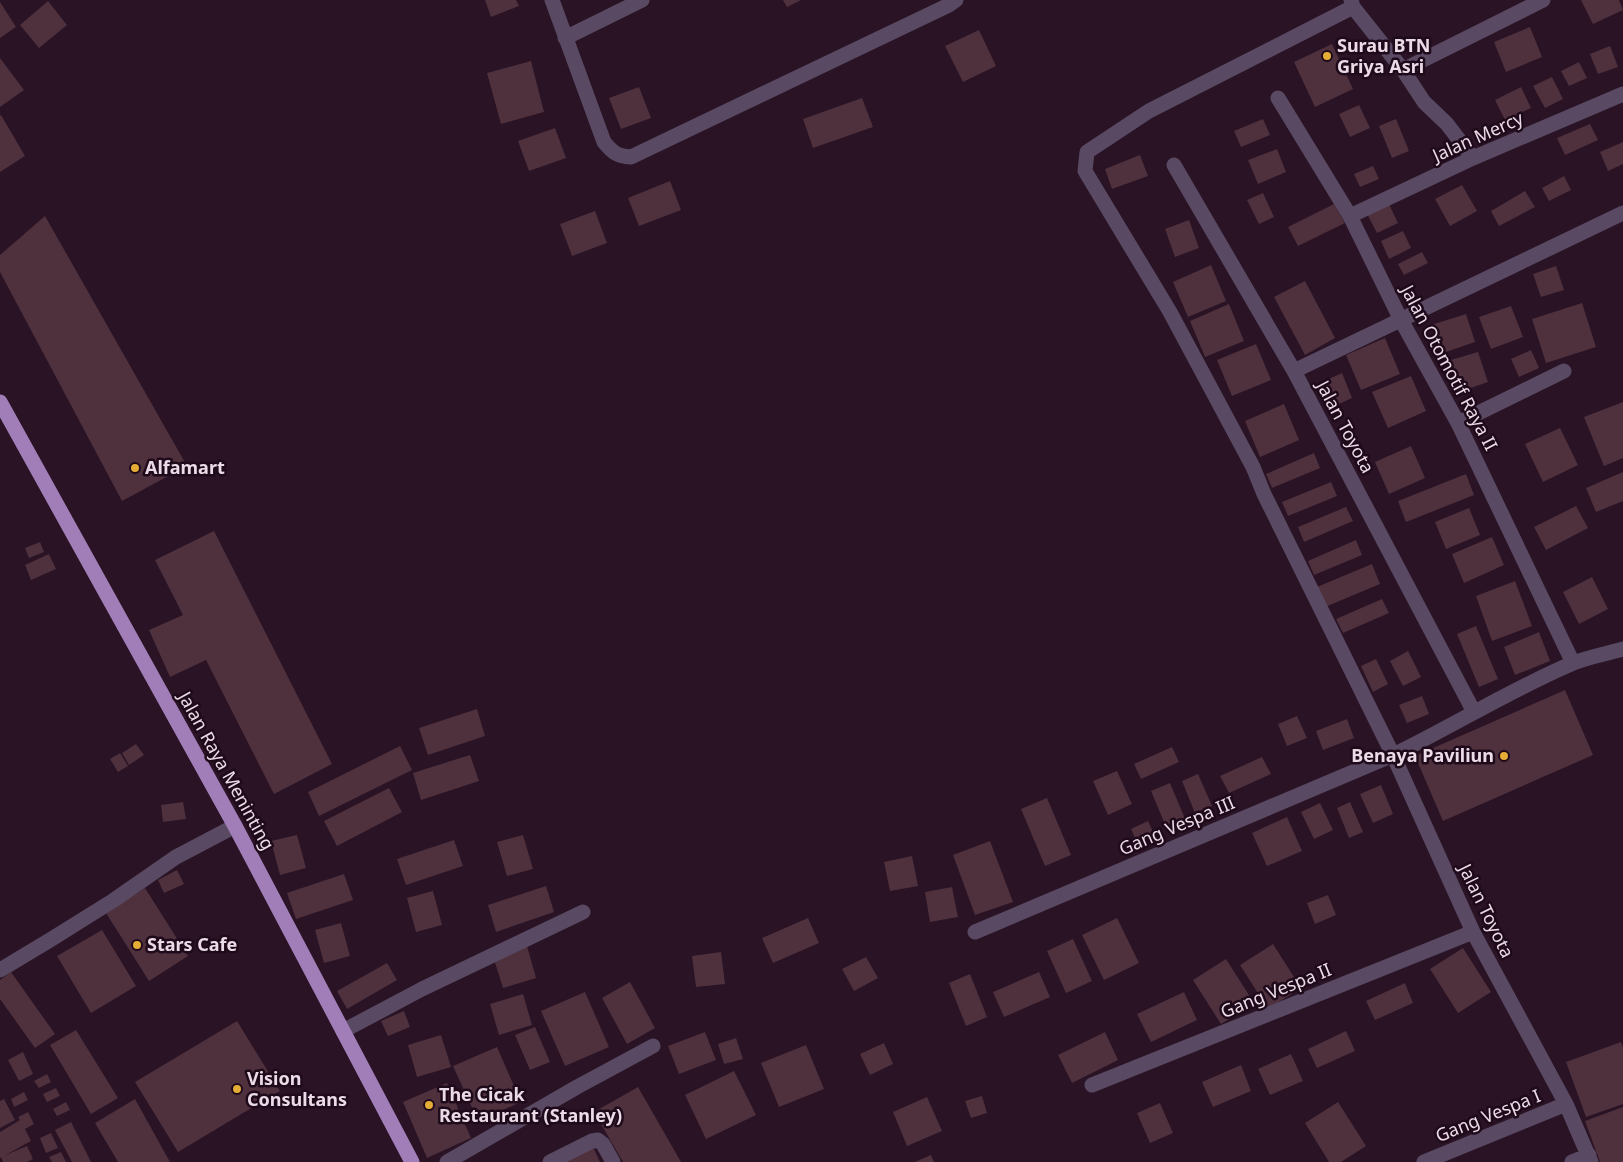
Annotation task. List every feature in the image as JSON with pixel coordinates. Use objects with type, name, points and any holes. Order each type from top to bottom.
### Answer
[{"type":"highway","name":"Jalan Raya Meninting","points":[[0,402],[235,826],[412,1162]]},
{"type":"street","points":[[552,0],[604,142],[613,152],[622,156],[631,156],[956,0]]},
{"type":"street","points":[[565,38],[642,0]]},
{"type":"street","points":[[1403,70],[1542,0]]},
{"type":"street","points":[[1352,3],[1403,70],[1424,102],[1447,124],[1473,158]]},
{"type":"street","name":"Jalan Toyota","points":[[1352,3],[1149,111],[1087,152],[1085,171],[1170,312],[1253,467],[1264,494],[1393,755],[1473,932],[1566,1104],[1590,1158]]},
{"type":"street","name":"Jalan Mercy","points":[[1350,216],[1473,158],[1623,94]]},
{"type":"street","name":"Jalan Otomotif Raya II","points":[[1278,98],[1350,216],[1402,320],[1458,423],[1573,663]]},
{"type":"street","name":"Jalan Toyota","points":[[1174,165],[1294,371],[1474,712]]},
{"type":"street","points":[[1294,371],[1623,213]]},
{"type":"street","points":[[1458,423],[1564,371]]},
{"type":"street","points":[[1393,755],[1573,663],[1623,649]]},
{"type":"street","name":"Gang Vespa III","points":[[975,932],[1393,755]]},
{"type":"street","points":[[0,970],[106,905],[176,857],[235,826]]},
{"type":"street","points":[[343,1031],[422,989],[582,912]]},
{"type":"street","name":"Gang Vespa II","points":[[1092,1085],[1473,932]]},
{"type":"street","points":[[447,1162],[652,1046]]},
{"type":"street","name":"Gang Vespa I","points":[[1424,1162],[1566,1104]]},
{"type":"street","points":[[550,1162],[592,1141],[598,1140],[603,1144],[613,1162]]},
{"type":"street","points":[[1572,1162],[1590,1158]]},
{"type":"building","points":[[485,0],[516,0],[519,6],[491,17]]},
{"type":"building","points":[[783,0],[801,0],[787,7]]},
{"type":"building","points":[[1581,0],[1619,0],[1623,10],[1593,24]]},
{"type":"building","points":[[48,1],[67,25],[39,48],[20,25]]},
{"type":"building","points":[[0,2],[16,27],[0,38]]},
{"type":"building","points":[[1530,27],[1542,57],[1506,72],[1494,42]]},
{"type":"building","points":[[979,30],[996,66],[963,82],[945,46]]},
{"type":"building","points":[[1332,44],[1353,89],[1315,107],[1294,62]]},
{"type":"building","points":[[1610,46],[1618,67],[1598,74],[1590,54]]},
{"type":"building","points":[[0,58],[24,90],[0,107]]},
{"type":"building","points":[[531,61],[544,112],[501,124],[487,73]]},
{"type":"building","points":[[1579,62],[1587,78],[1569,86],[1561,71]]},
{"type":"building","points":[[1552,77],[1563,99],[1545,108],[1533,86]]},
{"type":"building","points":[[639,87],[651,118],[621,129],[609,98]]},
{"type":"building","points":[[1521,87],[1531,108],[1505,120],[1495,100]]},
{"type":"building","points":[[862,98],[873,127],[813,148],[803,119]]},
{"type":"building","points":[[1359,105],[1370,128],[1350,137],[1339,114]]},
{"type":"building","points":[[0,116],[25,156],[0,172]]},
{"type":"building","points":[[1263,119],[1270,135],[1241,147],[1234,131]]},
{"type":"building","points":[[1396,119],[1409,151],[1392,158],[1379,126]]},
{"type":"building","points":[[1590,124],[1598,140],[1565,155],[1557,138]]},
{"type":"building","points":[[555,128],[566,158],[529,171],[518,141]]},
{"type":"building","points":[[1623,142],[1623,164],[1608,171],[1600,152]]},
{"type":"building","points":[[1277,149],[1286,172],[1258,184],[1248,160]]},
{"type":"building","points":[[1140,155],[1148,176],[1112,189],[1105,169]]},
{"type":"building","points":[[1373,166],[1379,179],[1360,187],[1354,174]]},
{"type":"building","points":[[1564,176],[1571,190],[1549,201],[1542,188]]},
{"type":"building","points":[[670,181],[681,210],[639,226],[628,198]]},
{"type":"building","points":[[1462,185],[1477,211],[1450,226],[1435,199]]},
{"type":"building","points":[[1525,191],[1535,207],[1499,226],[1491,211]]},
{"type":"building","points":[[1263,193],[1274,217],[1259,224],[1247,200]]},
{"type":"building","points":[[1388,202],[1398,223],[1377,233],[1366,212]]},
{"type":"building","points":[[1334,204],[1345,223],[1298,246],[1288,227]]},
{"type":"building","points":[[595,211],[607,243],[572,256],[560,224]]},
{"type":"building","points":[[45,216],[187,466],[122,501],[0,272],[0,255]]},
{"type":"building","points":[[1189,220],[1199,248],[1175,257],[1165,229]]},
{"type":"building","points":[[1403,231],[1411,248],[1389,259],[1381,241]]},
{"type":"building","points":[[1422,252],[1428,263],[1404,275],[1398,264]]},
{"type":"building","points":[[1211,265],[1226,301],[1188,317],[1173,282]]},
{"type":"building","points":[[1556,266],[1564,290],[1541,297],[1533,274]]},
{"type":"building","points":[[1305,281],[1335,338],[1305,355],[1274,297]]},
{"type":"building","points":[[1582,303],[1596,347],[1546,363],[1532,319]]},
{"type":"building","points":[[1229,304],[1244,341],[1205,357],[1190,321]]},
{"type":"building","points":[[1511,306],[1523,337],[1491,349],[1479,317]]},
{"type":"building","points":[[1466,314],[1475,342],[1440,354],[1431,325]]},
{"type":"building","points":[[1385,338],[1400,374],[1361,390],[1346,355]]},
{"type":"building","points":[[1256,344],[1271,380],[1232,396],[1217,360]]},
{"type":"building","points":[[1531,350],[1539,368],[1519,377],[1511,359]]},
{"type":"building","points":[[1478,352],[1488,382],[1462,391],[1451,360]]},
{"type":"building","points":[[1342,373],[1352,398],[1330,408],[1320,383]]},
{"type":"building","points":[[1411,376],[1426,411],[1388,428],[1372,392]]},
{"type":"building","points":[[1623,402],[1623,458],[1604,466],[1584,417]]},
{"type":"building","points":[[1284,404],[1299,440],[1260,457],[1245,421]]},
{"type":"building","points":[[1560,428],[1578,465],[1543,482],[1525,444]]},
{"type":"building","points":[[1411,446],[1425,478],[1389,494],[1375,462]]},
{"type":"building","points":[[1314,453],[1320,468],[1272,488],[1266,474]]},
{"type":"building","points":[[1623,472],[1623,501],[1596,512],[1586,488]]},
{"type":"building","points":[[1466,474],[1474,495],[1406,522],[1398,501]]},
{"type":"building","points":[[1331,482],[1337,496],[1288,516],[1282,502]]},
{"type":"building","points":[[1576,506],[1588,528],[1546,550],[1534,527]]},
{"type":"building","points":[[1346,507],[1353,521],[1304,542],[1298,527]]},
{"type":"building","points":[[1469,508],[1480,535],[1446,549],[1435,522]]},
{"type":"building","points":[[214,531],[332,764],[274,794],[206,660],[170,677],[149,630],[183,615],[155,560]]},
{"type":"building","points":[[1492,537],[1504,565],[1464,583],[1452,554]]},
{"type":"building","points":[[1356,540],[1362,555],[1314,575],[1308,561]]},
{"type":"building","points":[[40,542],[44,552],[29,558],[25,548]]},
{"type":"building","points":[[49,554],[56,569],[31,580],[25,565]]},
{"type":"building","points":[[1372,564],[1380,584],[1325,607],[1317,587]]},
{"type":"building","points":[[1592,577],[1608,609],[1579,624],[1563,592]]},
{"type":"building","points":[[1515,581],[1532,626],[1492,641],[1476,596]]},
{"type":"building","points":[[1382,599],[1389,613],[1343,633],[1336,619]]},
{"type":"building","points":[[1476,626],[1498,679],[1479,687],[1457,634]]},
{"type":"building","points":[[1539,632],[1550,661],[1515,675],[1504,647]]},
{"type":"building","points":[[1408,651],[1421,677],[1403,686],[1390,661]]},
{"type":"building","points":[[1376,659],[1388,684],[1373,692],[1361,666]]},
{"type":"building","name":"Benaya Paviliun","points":[[1565,690],[1593,755],[1443,821],[1415,756]]},
{"type":"building","points":[[1422,696],[1429,714],[1407,723],[1399,705]]},
{"type":"building","points":[[477,709],[485,736],[428,755],[419,728]]},
{"type":"building","points":[[1297,716],[1307,738],[1287,746],[1278,724]]},
{"type":"building","points":[[1347,719],[1354,738],[1323,750],[1316,731]]},
{"type":"building","points":[[136,744],[144,755],[129,765],[122,753]]},
{"type":"building","points":[[400,746],[412,770],[319,816],[308,792]]},
{"type":"building","points":[[1172,747],[1179,762],[1141,779],[1134,764]]},
{"type":"building","points":[[120,753],[128,766],[118,772],[110,759]]},
{"type":"building","points":[[470,755],[479,781],[421,800],[413,773]]},
{"type":"building","points":[[1262,757],[1271,774],[1229,793],[1220,776]]},
{"type":"building","points":[[1117,771],[1132,804],[1108,815],[1093,781]]},
{"type":"building","points":[[1198,774],[1212,806],[1195,813],[1182,781]]},
{"type":"building","points":[[1170,783],[1186,821],[1167,829],[1151,791]]},
{"type":"building","points":[[1381,785],[1393,814],[1373,823],[1360,794]]},
{"type":"building","points":[[389,788],[402,812],[337,846],[324,821]]},
{"type":"building","points":[[1047,798],[1071,855],[1045,866],[1021,809]]},
{"type":"building","points":[[183,802],[186,819],[163,822],[161,805]]},
{"type":"building","points":[[1350,802],[1363,832],[1349,838],[1337,808]]},
{"type":"building","points":[[1320,803],[1333,830],[1314,839],[1301,812]]},
{"type":"building","points":[[1287,817],[1302,851],[1267,866],[1252,833]]},
{"type":"building","points":[[1148,821],[1154,834],[1137,842],[1131,829]]},
{"type":"building","points":[[297,835],[306,868],[280,875],[271,841]]},
{"type":"building","points":[[523,835],[533,869],[507,876],[497,842]]},
{"type":"building","points":[[454,840],[463,866],[406,885],[397,859]]},
{"type":"building","points":[[990,841],[1013,902],[975,915],[953,855]]},
{"type":"building","points":[[912,856],[918,886],[890,891],[884,862]]},
{"type":"building","points":[[177,870],[184,884],[164,893],[158,880]]},
{"type":"building","points":[[344,874],[353,900],[296,919],[287,893]]},
{"type":"building","points":[[546,886],[554,912],[496,932],[488,905]]},
{"type":"building","points":[[952,887],[958,917],[930,922],[925,892]]},
{"type":"building","points":[[145,888],[188,956],[149,981],[106,913]]},
{"type":"building","points":[[433,891],[442,925],[416,932],[407,898]]},
{"type":"building","points":[[1328,895],[1336,915],[1315,924],[1307,903]]},
{"type":"building","points":[[808,918],[819,943],[773,963],[762,938]]},
{"type":"building","points":[[1117,918],[1139,963],[1104,980],[1082,935]]},
{"type":"building","points":[[341,923],[350,956],[324,963],[315,930]]},
{"type":"building","points":[[102,930],[136,986],[91,1013],[57,956]]},
{"type":"building","points":[[1073,939],[1092,981],[1066,993],[1047,951]]},
{"type":"building","points":[[1273,944],[1301,988],[1268,1009],[1240,965]]},
{"type":"building","points":[[527,946],[536,978],[503,988],[493,956]]},
{"type":"building","points":[[1463,948],[1491,992],[1458,1013],[1430,969]]},
{"type":"building","points":[[721,952],[725,984],[696,987],[692,956]]},
{"type":"building","points":[[866,957],[878,978],[854,991],[842,969]]},
{"type":"building","points":[[1226,959],[1254,1003],[1221,1024],[1193,980]]},
{"type":"building","points":[[387,963],[397,980],[347,1009],[337,991]]},
{"type":"building","points":[[11,972],[55,1034],[35,1048],[0,999],[0,980]]},
{"type":"building","points":[[1039,972],[1050,997],[1004,1017],[993,992]]},
{"type":"building","points":[[970,974],[987,1017],[966,1026],[949,983]]},
{"type":"building","points":[[630,982],[655,1028],[627,1044],[602,998]]},
{"type":"building","points":[[1405,983],[1413,1003],[1375,1020],[1366,1001]]},
{"type":"building","points":[[585,992],[609,1047],[565,1066],[541,1011]]},
{"type":"building","points":[[1184,992],[1197,1020],[1151,1042],[1137,1014]]},
{"type":"building","points":[[523,994],[532,1025],[499,1035],[490,1004]]},
{"type":"building","points":[[404,1011],[410,1027],[388,1036],[381,1021]]},
{"type":"building","points":[[237,1021],[280,1091],[178,1152],[135,1082]]},
{"type":"building","points":[[535,1027],[550,1062],[530,1070],[515,1035]]},
{"type":"building","points":[[76,1030],[118,1098],[91,1114],[50,1045]]},
{"type":"building","points":[[1346,1031],[1355,1051],[1317,1068],[1308,1049]]},
{"type":"building","points":[[705,1032],[716,1060],[679,1074],[668,1046]]},
{"type":"building","points":[[1105,1032],[1118,1060],[1072,1083],[1058,1055]]},
{"type":"building","points":[[441,1035],[451,1067],[417,1077],[408,1045]]},
{"type":"building","points":[[736,1038],[743,1059],[724,1064],[718,1044]]},
{"type":"building","points":[[1621,1042],[1623,1048],[1623,1104],[1586,1117],[1566,1062]]},
{"type":"building","points":[[884,1043],[893,1064],[870,1075],[860,1054]]},
{"type":"building","points":[[806,1045],[824,1089],[779,1107],[761,1063]]},
{"type":"building","points":[[497,1047],[521,1102],[478,1121],[453,1066]]},
{"type":"building","points":[[23,1052],[33,1074],[19,1081],[8,1060]]},
{"type":"building","points":[[1291,1054],[1303,1081],[1270,1095],[1258,1069]]},
{"type":"building","points":[[1241,1065],[1251,1091],[1213,1107],[1202,1082]]},
{"type":"building","points":[[734,1071],[756,1115],[706,1139],[685,1095]]},
{"type":"building","points":[[47,1074],[51,1082],[39,1088],[34,1081]]},
{"type":"building","points":[[447,1083],[471,1138],[427,1158],[403,1102]]},
{"type":"building","points":[[638,1087],[681,1162],[623,1162],[594,1112]]},
{"type":"building","points":[[56,1088],[60,1096],[47,1102],[43,1094]]},
{"type":"building","points":[[24,1092],[28,1100],[14,1107],[11,1099]]},
{"type":"building","points":[[982,1096],[987,1113],[971,1118],[965,1101]]},
{"type":"building","points":[[927,1097],[942,1131],[907,1146],[893,1112]]},
{"type":"building","points":[[4,1099],[15,1120],[0,1128],[0,1101]]},
{"type":"building","points":[[135,1099],[170,1162],[118,1162],[95,1123]]},
{"type":"building","points":[[66,1102],[70,1110],[57,1116],[53,1109]]},
{"type":"building","points":[[1338,1102],[1366,1146],[1341,1162],[1329,1162],[1305,1123]]},
{"type":"building","points":[[1160,1103],[1173,1133],[1150,1143],[1137,1113]]},
{"type":"building","points":[[1623,1107],[1623,1162],[1600,1162],[1585,1121]]},
{"type":"building","points":[[28,1112],[34,1124],[25,1129],[31,1141],[0,1158],[0,1132],[20,1120],[18,1117]]},
{"type":"building","points":[[71,1122],[91,1162],[72,1162],[55,1130]]},
{"type":"building","points":[[51,1133],[58,1148],[46,1153],[40,1138]]},
{"type":"building","points":[[27,1146],[33,1159],[27,1162],[3,1162],[1,1157]]},
{"type":"building","points":[[593,1147],[600,1162],[561,1162]]},
{"type":"building","points":[[61,1152],[66,1162],[52,1162],[49,1157]]},
{"type":"building","points":[[931,1155],[934,1162],[915,1162]]},
{"type":"place","name":"Surau BTN Griya Asri","points":[[1327,56]]},
{"type":"place","name":"Alfamart","points":[[135,468]]},
{"type":"place","name":"Benaya Paviliun","points":[[1504,756]]},
{"type":"place","name":"Stars Cafe","points":[[137,945]]},
{"type":"place","name":"Vision Consultans","points":[[237,1089]]},
{"type":"place","name":"The Cicak Restaurant (Stanley)","points":[[429,1105]]}]
